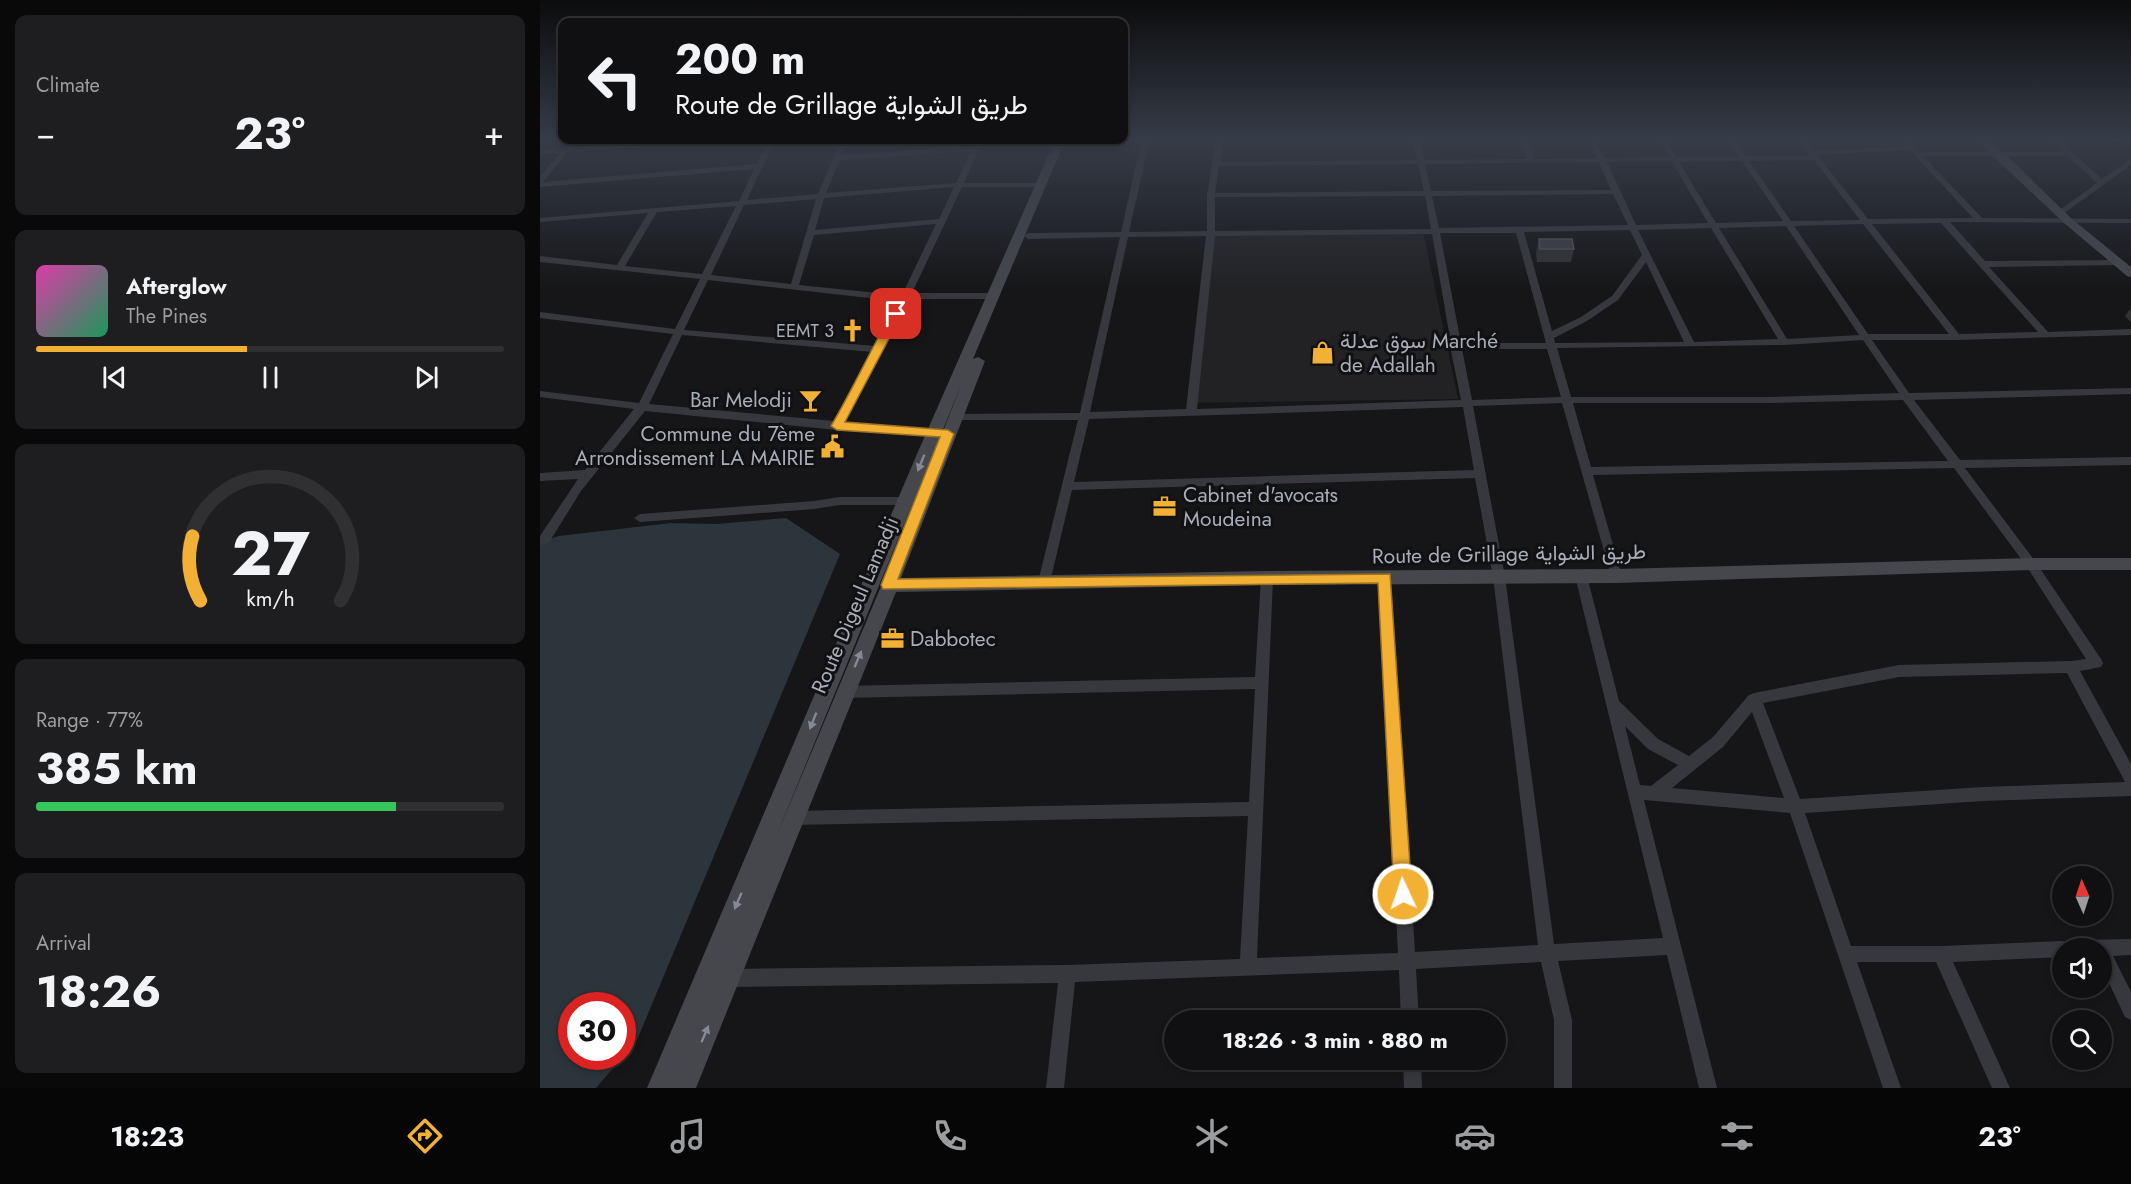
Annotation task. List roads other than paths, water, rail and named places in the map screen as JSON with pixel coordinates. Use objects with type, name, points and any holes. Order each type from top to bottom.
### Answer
[{"type":"main road","points":[[660,1088],[906,501],[941,434],[992,296],[1040,189]]},
{"type":"main road","name":"Route Digeul Lamadji","points":[[683,1088],[730,978],[888,585],[941,434],[955,417],[1048,189]]},
{"type":"main road","points":[[2035,189],[2064,217],[2127,268]]},
{"type":"main road","name":"Route de Grillage طريق الشواية","points":[[888,585],[1267,578],[1616,576],[2031,564],[2131,564]]},
{"type":"street","points":[[540,541],[546,538],[588,474],[642,407],[747,189]]},
{"type":"street","points":[[794,287],[824,189]]},
{"type":"street","points":[[540,220],[905,189]]},
{"type":"street","points":[[837,426],[857,392],[876,349],[906,297],[959,189]]},
{"type":"street","points":[[1044,582],[1085,416],[1134,189]]},
{"type":"street","points":[[1191,412],[1211,233],[1212,189]]},
{"type":"street","points":[[1427,189],[1499,577],[1546,952],[1563,1020],[1563,1088]]},
{"type":"street","points":[[1615,189],[1690,344]]},
{"type":"street","points":[[1691,189],[1784,342]]},
{"type":"street","points":[[1653,794],[1718,742],[1754,699],[1899,671],[2071,667],[2096,663],[2031,564],[1960,465],[1905,395],[1765,189]]},
{"type":"street","points":[[1842,189],[1956,337]]},
{"type":"street","points":[[1951,189],[1980,220]]},
{"type":"street","points":[[2064,217],[2096,189]]},
{"type":"street","points":[[1211,195],[1616,192]]},
{"type":"street","points":[[619,268],[654,210]]},
{"type":"street","points":[[1028,236],[1434,230],[1519,231],[2064,217],[2131,221]]},
{"type":"street","points":[[1943,220],[2044,333]]},
{"type":"street","points":[[810,233],[944,221]]},
{"type":"street","points":[[1519,231],[1616,576]]},
{"type":"street","points":[[1549,341],[1615,298],[1647,255]]},
{"type":"street","points":[[540,259],[705,278],[906,297],[992,296]]},
{"type":"street","points":[[1984,264],[2127,268]]},
{"type":"street","points":[[540,315],[678,332],[876,349]]},
{"type":"street","points":[[1455,346],[1549,341],[1690,344],[1866,337],[2131,332]]},
{"type":"street","points":[[955,417],[1085,416],[1565,400],[1769,400],[2131,391]]},
{"type":"street","points":[[540,394],[642,407],[941,434]]},
{"type":"street","points":[[1586,471],[2131,461]]},
{"type":"street","points":[[540,477],[588,474]]},
{"type":"street","points":[[1068,486],[1480,474]]},
{"type":"street","points":[[640,518],[840,501],[906,501]]},
{"type":"street","points":[[1581,576],[1708,1088]]},
{"type":"street","points":[[1248,967],[1267,578]]},
{"type":"street","points":[[1385,578],[1409,1010]]},
{"type":"street","points":[[2071,667],[2131,778]]},
{"type":"street","points":[[844,692],[1263,683]]},
{"type":"street","points":[[1754,699],[1795,806],[1892,1088]]},
{"type":"street","points":[[1612,703],[1653,744],[1690,764]]},
{"type":"street","points":[[1635,792],[1795,806],[1983,794],[2131,789]]},
{"type":"street","points":[[793,818],[1255,808]]},
{"type":"street","points":[[730,978],[1067,974],[1407,962],[1672,946]]},
{"type":"street","points":[[2112,948],[2131,947]]},
{"type":"street","points":[[1847,954],[1941,954],[2052,949]]},
{"type":"street","points":[[1941,954],[2001,1088]]},
{"type":"street","points":[[2112,973],[2131,1011]]},
{"type":"street","points":[[1055,1088],[1067,974]]},
{"type":"street","points":[[1412,1070],[1413,1088]]},
{"type":"place","name":"EEMT 3","points":[[852,331]]},
{"type":"place","name":"سوق عدلة Marché de Adallah","points":[[1322,353]]},
{"type":"place","name":"Bar Melodji","points":[[810,400]]},
{"type":"place","name":"Commune du 7ème Arrondissement LA MAIRIE","points":[[833,446]]},
{"type":"place","name":"Cabinet d'avocats Moudeina","points":[[1165,507]]},
{"type":"place","name":"Dabbotec","points":[[892,639]]}]
